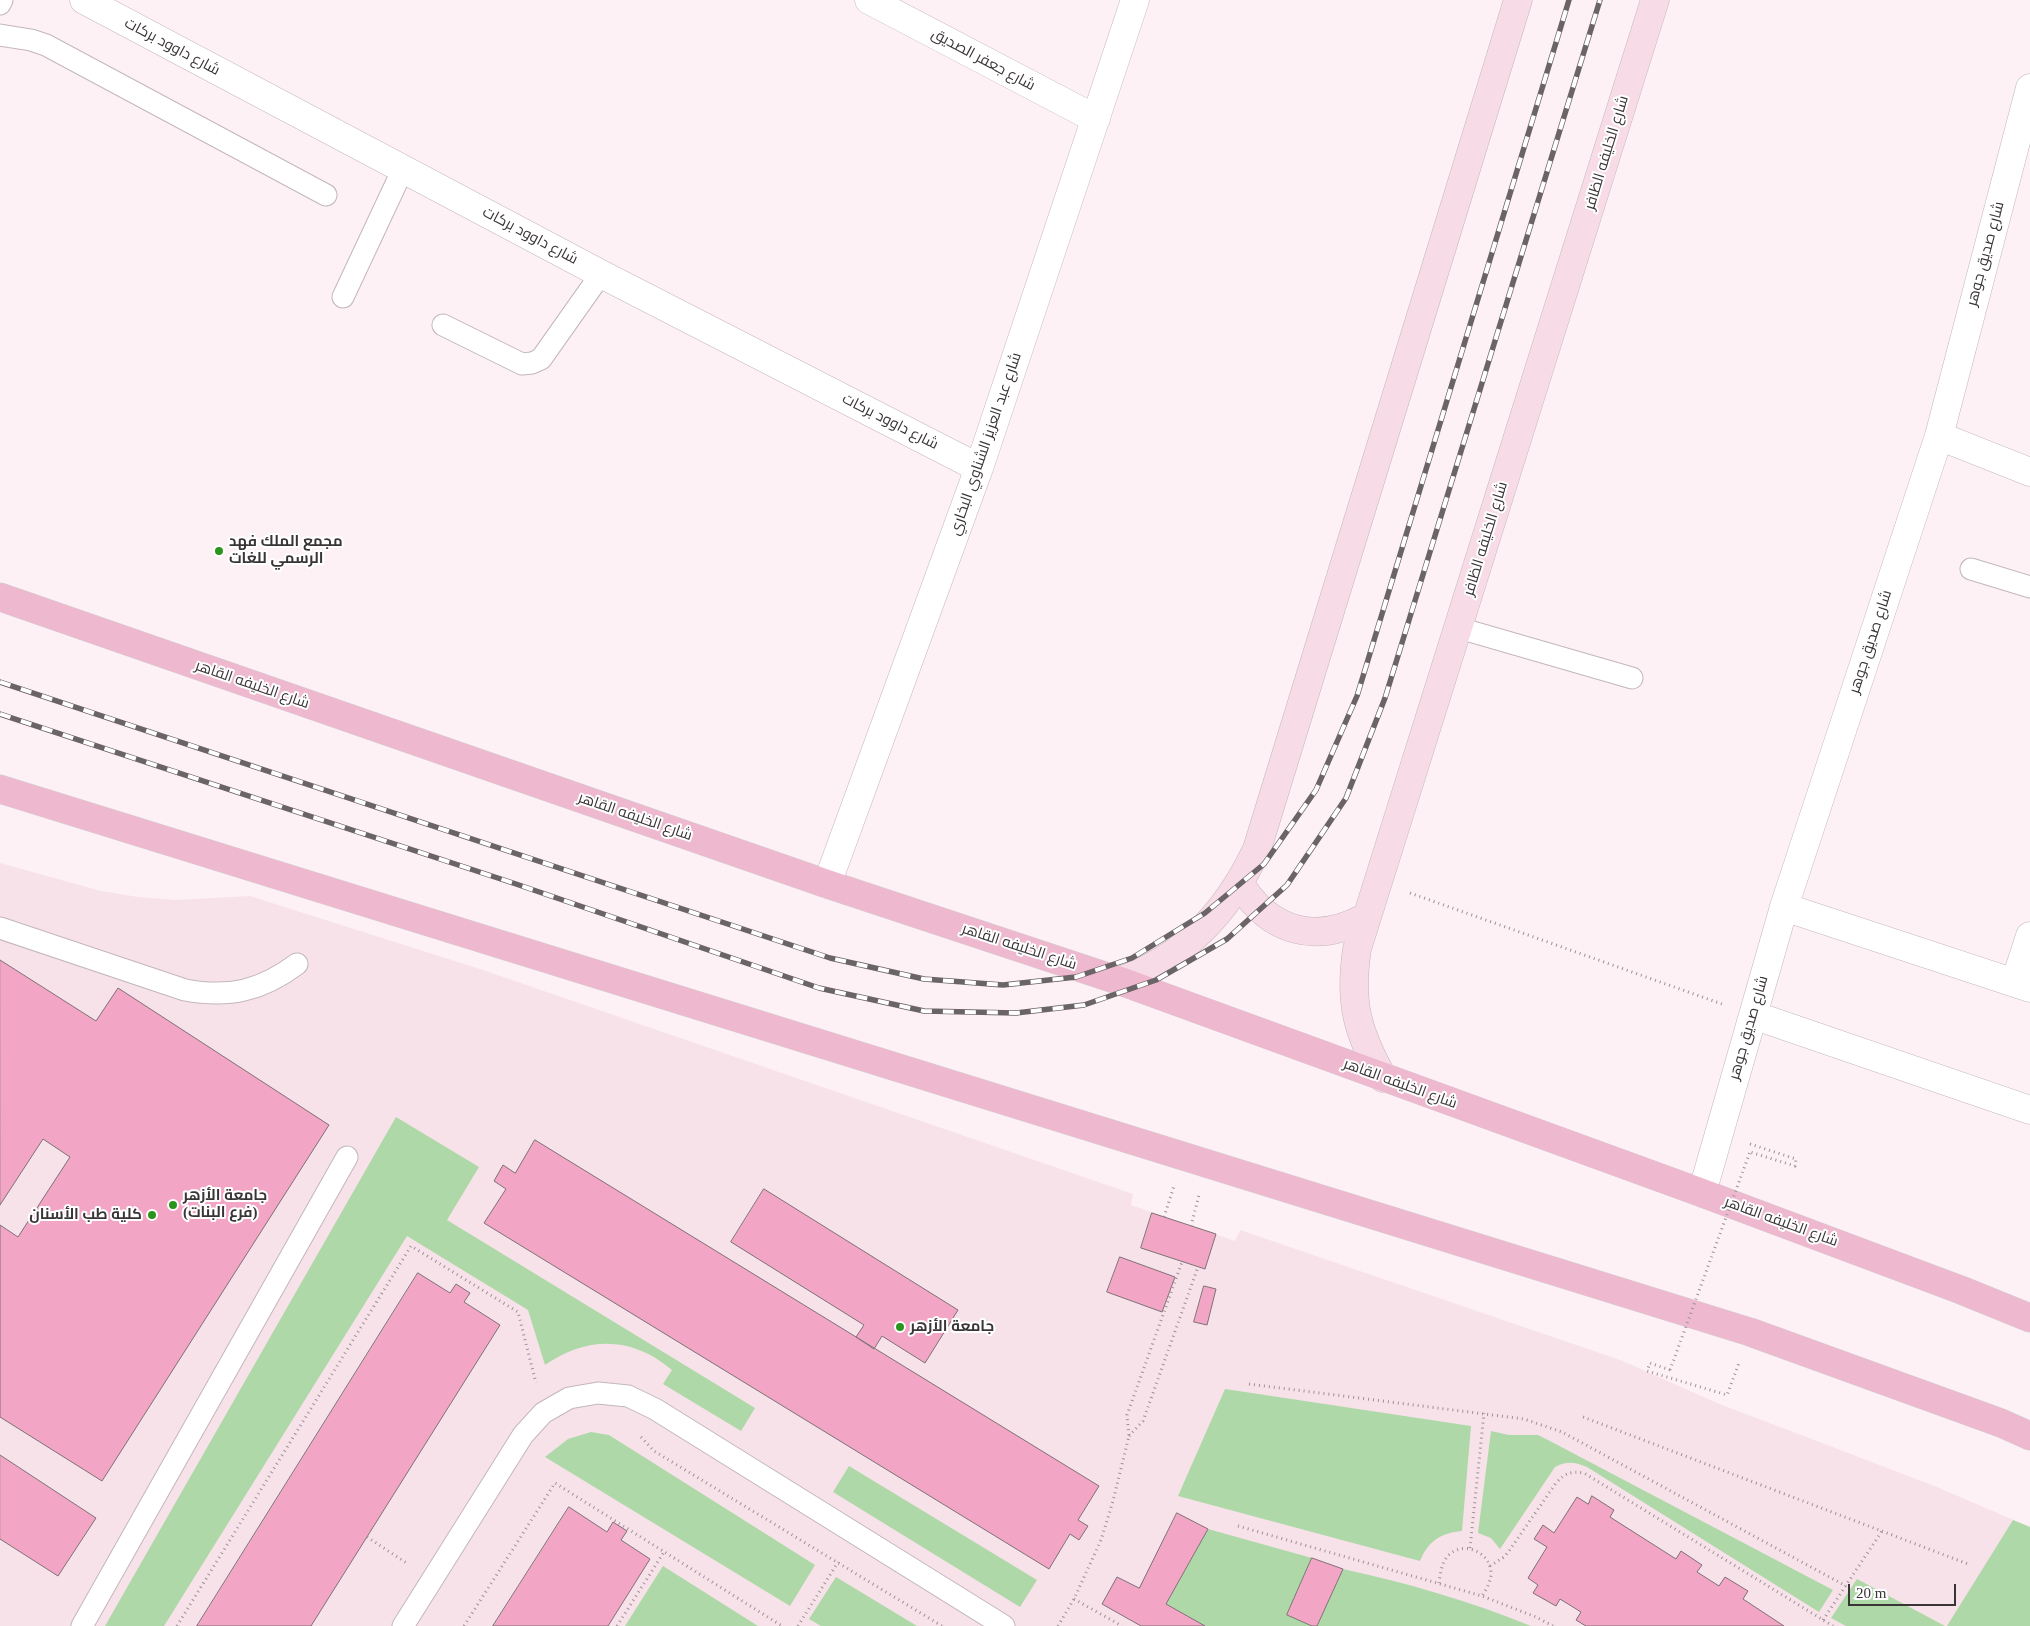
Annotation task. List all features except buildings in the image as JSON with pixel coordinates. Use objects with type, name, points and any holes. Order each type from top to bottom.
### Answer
[{"type":"main road","name":"شارع الخليفه القاهر","points":[[0,598],[827,884],[1120,980],[1383,1078],[1702,1193],[1961,1290],[2030,1318]]},
{"type":"main road","points":[[0,789],[1750,1332],[2001,1423],[2030,1436]]},
{"type":"street","name":"شارع داوود بركات","points":[[84,0],[601,274],[978,468]]},
{"type":"street","name":"شارع جعفر الصديق","points":[[870,0],[1096,120]]},
{"type":"street","name":"شارع عبد العزيز الشناوي البخاري","points":[[827,884],[978,468],[1135,0]]},
{"type":"street","points":[[1120,980],[1146,971],[1171,956],[1215,918],[1240,884],[1257,849],[1518,0]]},
{"type":"street","name":"شارع الخليفه الظافر","points":[[1383,1078],[1368,1052],[1358,1024],[1353,974],[1357,949],[1654,0]]},
{"type":"street","name":"شارع صديق جوهر","points":[[1702,1193],[1784,907],[1939,436],[2030,88]]},
{"type":"street","points":[[1939,436],[2030,472]]},
{"type":"street","points":[[1240,884],[1249,899],[1262,912],[1278,923],[1295,929],[1314,932],[1332,931],[1350,926],[1366,917]]},
{"type":"street","points":[[1784,907],[2023,985],[2030,936]]},
{"type":"street","points":[[1753,1015],[2030,1110]]},
{"type":"lane","points":[[0,4],[2,0]]},
{"type":"lane","points":[[0,34],[31,40],[46,46],[326,195]]},
{"type":"lane","points":[[343,296],[403,169]]},
{"type":"lane","points":[[442,325],[522,364],[532,363],[541,359],[601,274]]},
{"type":"lane","points":[[1972,569],[2030,587]]},
{"type":"lane","points":[[1459,628],[1632,678]]},
{"type":"lane","points":[[0,928],[185,990],[204,993],[244,991],[263,985],[281,976],[297,964]]},
{"type":"lane","points":[[82,1626],[347,1157]]},
{"type":"lane","points":[[403,1626],[523,1435],[543,1413],[569,1398],[598,1393],[628,1396],[655,1409],[1004,1626]]},
{"type":"path","points":[[1377,882],[1753,1015]]},
{"type":"path","points":[[1750,1332],[1727,1395],[1647,1371],[1650,1363],[1670,1370],[1750,1152],[1795,1166],[1796,1158],[1777,1152]]},
{"type":"path","points":[[177,1626],[411,1246],[518,1312],[543,1413]]},
{"type":"path","points":[[1129,1436],[1127,1415],[1182,1262]]},
{"type":"path","points":[[1058,1626],[1074,1599],[1101,1540],[1129,1436],[1143,1421],[1198,1267]]},
{"type":"path","points":[[1249,1384],[1524,1419],[1562,1432],[1846,1586]]},
{"type":"path","points":[[628,1396],[636,1428],[643,1441],[654,1451],[942,1626]]},
{"type":"path","points":[[1470,1548],[1484,1413]]},
{"type":"path","points":[[1582,1417],[1968,1564]]},
{"type":"path","points":[[1490,1566],[1504,1557],[1509,1551],[1556,1483],[1564,1475],[1574,1472],[1584,1473],[1833,1626]]},
{"type":"path","points":[[464,1626],[555,1483],[782,1626]]},
{"type":"path","points":[[1238,1526],[1482,1596],[1536,1617],[1553,1626]]},
{"type":"path","points":[[1823,1620],[1882,1531]]},
{"type":"path","points":[[367,1537],[432,1580]]},
{"type":"path","points":[[1439,1583],[1445,1560],[1451,1553],[1460,1549],[1470,1548],[1486,1558],[1490,1566],[1491,1576],[1482,1596]]},
{"type":"path","points":[[617,1626],[664,1552]]},
{"type":"path","points":[[798,1626],[838,1562]]},
{"type":"path","points":[[1074,1599],[1122,1626]]},
{"type":"shaded area","name":"جامعة الأزهر","points":[[0,863],[101,891],[138,897],[176,900],[250,896],[483,970],[1133,1194],[1131,1205],[1235,1241],[1240,1230],[1623,1361],[1717,1403],[1932,1485],[2030,1527],[2030,1626],[0,1626]]},
{"type":"green space","points":[[396,1117],[479,1167],[447,1220],[755,1408],[741,1431],[663,1384],[672,1370],[657,1359],[625,1346],[593,1345],[561,1355],[545,1365],[528,1310],[407,1236],[164,1626],[105,1626]]},
{"type":"green space","points":[[1225,1389],[1471,1426],[1462,1531],[1436,1539],[1427,1548],[1420,1561],[1178,1496]]},
{"type":"green space","points":[[1491,1431],[1509,1435],[1538,1435],[1833,1590],[1819,1612],[1587,1467],[1574,1463],[1555,1467],[1500,1549],[1491,1538],[1478,1533]]},
{"type":"green space","points":[[591,1432],[609,1435],[815,1565],[790,1606],[545,1457],[568,1439]]},
{"type":"green space","points":[[849,1466],[1037,1580],[1020,1607],[833,1492]]},
{"type":"green space","points":[[2013,1520],[2030,1527],[2030,1626],[1947,1626]]},
{"type":"green space","points":[[1208,1529],[1312,1558],[1287,1615],[1312,1626],[1205,1626],[1166,1604]]},
{"type":"green space","points":[[663,1566],[758,1626],[625,1626]]},
{"type":"green space","points":[[1343,1569],[1438,1593],[1531,1626],[1317,1626]]},
{"type":"green space","points":[[836,1577],[917,1626],[821,1626],[809,1619]]},
{"type":"green space","points":[[1857,1579],[1945,1626],[1846,1626],[1831,1618]]},
{"type":"railway","points":[[0,682],[830,958],[924,979],[1003,985],[1076,977],[1132,958],[1205,913],[1264,864],[1316,790],[1357,696],[1569,0]]},
{"type":"railway","points":[[0,714],[516,884],[819,988],[924,1011],[1016,1013],[1084,1005],[1156,980],[1227,939],[1287,885],[1346,798],[1385,698],[1600,0]]},
{"type":"place","name":"مجمع الملك فهد الرسمي للغات","points":[[219,551]]},
{"type":"place","name":"جامعة الأزهر (فرع البنات)","points":[[173,1205]]},
{"type":"place","name":"كلية طب الأسنان","points":[[152,1215]]},
{"type":"place","name":"جامعة الأزهر","points":[[900,1327]]}]
